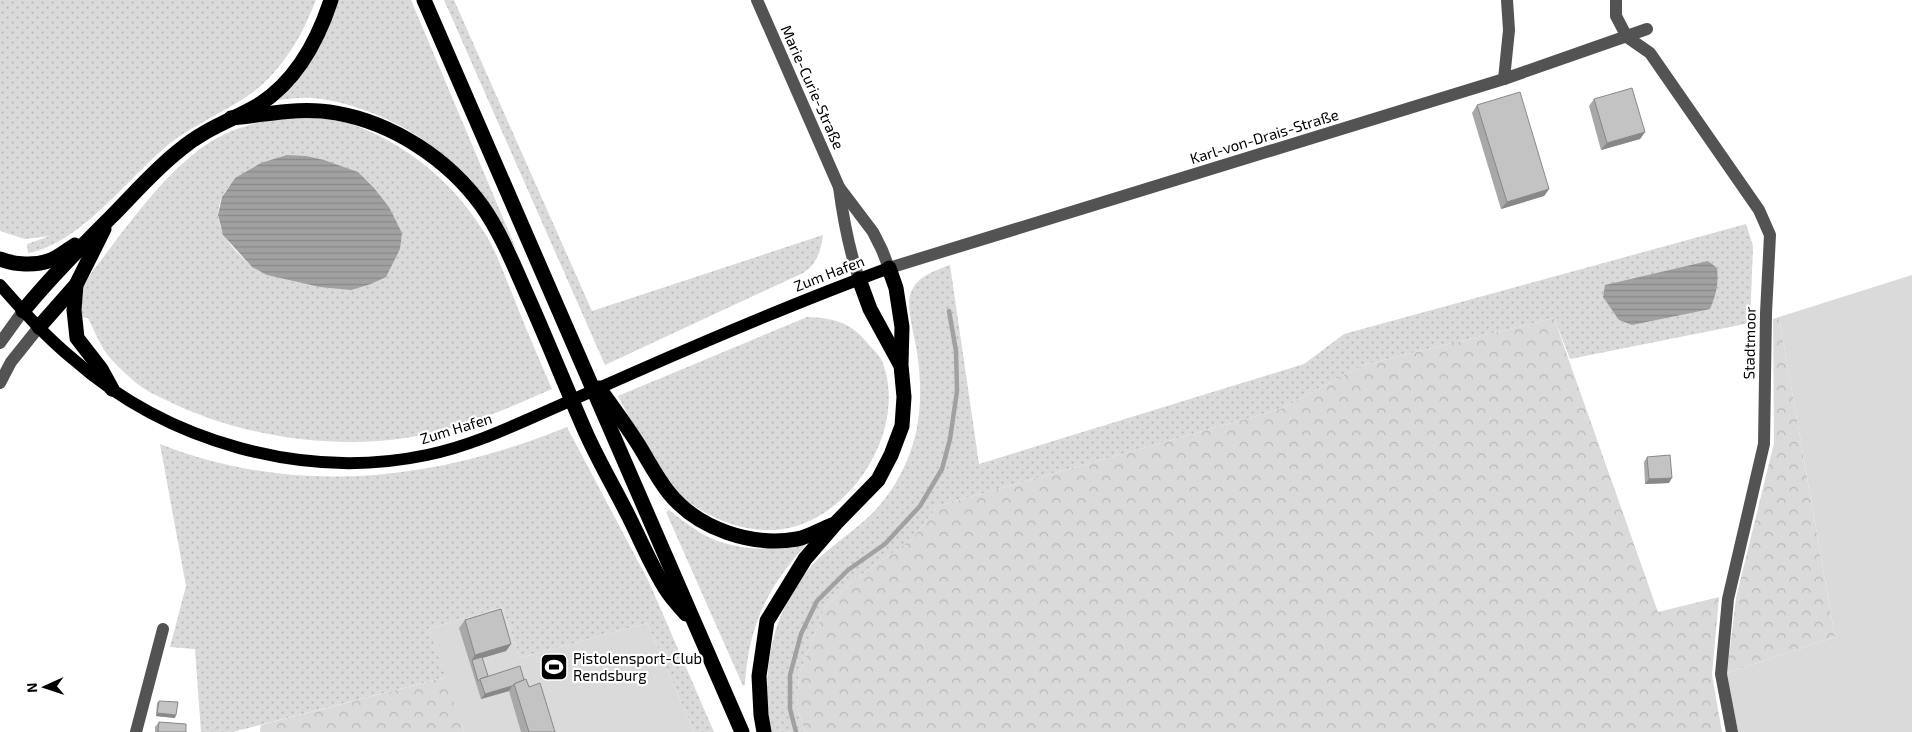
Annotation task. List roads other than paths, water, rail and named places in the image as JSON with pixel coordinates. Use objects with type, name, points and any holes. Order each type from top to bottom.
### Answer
[{"type":"highway","points":[[22,311],[85,242],[161,166],[208,129],[260,104],[280,87],[296,70],[307,54],[320,31],[331,0]]},
{"type":"highway","points":[[424,0],[742,732]]},
{"type":"highway","points":[[231,118],[314,110],[365,120],[412,142],[433,157],[469,190],[499,234],[587,434],[667,591],[698,628]]},
{"type":"highway","points":[[39,327],[76,284],[110,218]]},
{"type":"highway","points":[[0,259],[19,263],[36,263],[51,260],[73,246],[85,242]]},
{"type":"highway","points":[[764,732],[759,676],[767,622],[805,559],[836,523],[878,480],[891,455],[902,426],[904,397],[901,365],[902,327],[900,309],[889,268]]},
{"type":"highway","points":[[859,279],[870,309],[901,365]]},
{"type":"highway","points":[[76,284],[74,310],[77,338],[101,369],[112,390]]},
{"type":"highway","points":[[579,360],[638,443],[669,494],[706,524],[728,534],[773,541],[798,539],[836,523]]},
{"type":"main road","name":"Zum Hafen","points":[[0,286],[22,311],[73,360],[112,390],[143,409],[184,428],[248,451],[296,460],[342,463],[392,461],[427,456],[460,447],[509,428],[737,327],[889,268]]},
{"type":"street","name":"Marie-Curie-Straße","points":[[757,0],[839,187],[873,232],[889,268]]},
{"type":"street","points":[[1504,79],[1509,30],[1507,0]]},
{"type":"street","name":"Stadtmoor","points":[[1616,0],[1616,16],[1627,37],[1650,53],[1759,210],[1770,235],[1766,313],[1764,444],[1728,599],[1721,674],[1732,732]]},
{"type":"street","name":"Karl-von-Drais-Straße","points":[[889,268],[1504,79],[1648,29]]},
{"type":"street","name":"Marie-Curie-Straße","points":[[839,187],[844,219],[859,279]]},
{"type":"street","points":[[0,343],[22,311]]},
{"type":"street","points":[[0,383],[11,362],[39,327]]},
{"type":"street","points":[[136,732],[163,629]]},
{"type":"waterway","points":[[796,732],[790,709],[790,675],[801,634],[817,601],[848,570],[885,544],[920,506],[942,469],[950,439],[957,391],[956,351],[949,311]]},
{"type":"place","name":"Pistolensport-Club Rendsburg","points":[[554,667]]}]
